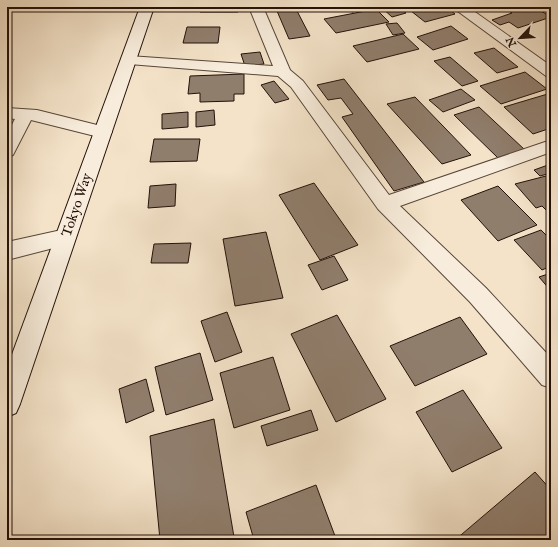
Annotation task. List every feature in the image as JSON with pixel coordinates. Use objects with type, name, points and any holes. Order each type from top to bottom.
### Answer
[{"type":"street","name":"Tokyo Way","points":[[7,404],[147,7]]},
{"type":"street","points":[[256,7],[283,72],[297,84],[385,204],[478,295],[551,376]]},
{"type":"street","points":[[459,7],[551,73]]},
{"type":"street","points":[[128,60],[264,69],[283,72]]},
{"type":"street","points":[[7,113],[53,118],[103,132]]},
{"type":"street","points":[[7,151],[26,114]]},
{"type":"street","points":[[385,204],[551,146]]},
{"type":"street","points":[[7,250],[66,237]]},
{"type":"building","points":[[201,7],[239,7],[238,12],[200,12]]},
{"type":"building","points":[[346,7],[374,7],[352,12]]},
{"type":"building","points":[[381,7],[399,7],[406,13],[392,17]]},
{"type":"building","points":[[426,7],[446,7],[455,14],[425,22],[411,11]]},
{"type":"building","points":[[517,7],[538,7],[536,8],[551,17],[518,28],[509,22],[500,25],[492,20],[512,13],[507,10]]},
{"type":"building","points":[[296,9],[310,36],[289,39],[277,11]]},
{"type":"building","points":[[376,9],[389,22],[336,33],[324,19]]},
{"type":"building","points":[[397,23],[405,33],[393,35],[386,24]]},
{"type":"building","points":[[451,26],[468,39],[433,50],[417,37]]},
{"type":"building","points":[[187,27],[220,27],[218,43],[183,43]]},
{"type":"building","points":[[403,34],[419,49],[367,62],[353,46]]},
{"type":"building","points":[[494,48],[518,67],[497,73],[474,53]]},
{"type":"building","points":[[260,52],[264,64],[245,66],[241,54]]},
{"type":"building","points":[[450,57],[478,81],[462,86],[434,61]]},
{"type":"building","points":[[525,72],[547,89],[501,104],[480,86]]},
{"type":"building","points":[[244,74],[244,94],[234,94],[234,101],[200,102],[200,93],[188,94],[190,76]]},
{"type":"building","points":[[344,79],[424,182],[394,191],[342,117],[353,114],[341,98],[328,100],[317,85]]},
{"type":"building","points":[[274,81],[289,99],[275,103],[261,85]]},
{"type":"building","points":[[461,89],[475,100],[443,112],[429,100]]},
{"type":"building","points":[[551,93],[551,128],[533,134],[504,107]]},
{"type":"building","points":[[415,97],[471,155],[442,164],[387,104]]},
{"type":"building","points":[[479,107],[525,150],[499,159],[454,115]]},
{"type":"building","points":[[214,110],[215,125],[196,127],[196,112]]},
{"type":"building","points":[[188,112],[188,127],[162,129],[162,114]]},
{"type":"building","points":[[154,139],[200,139],[197,161],[150,162]]},
{"type":"building","points":[[548,165],[551,168],[551,173],[540,176],[534,170]]},
{"type":"building","points":[[546,176],[551,182],[551,215],[542,206],[536,208],[515,184]]},
{"type":"building","points":[[314,183],[358,245],[320,260],[279,195]]},
{"type":"building","points":[[176,184],[175,206],[148,208],[150,186]]},
{"type":"building","points":[[498,186],[537,225],[498,241],[461,200]]},
{"type":"building","points":[[541,230],[551,240],[551,266],[542,270],[514,240]]},
{"type":"building","points":[[266,232],[283,298],[235,306],[223,239]]},
{"type":"building","points":[[191,243],[188,263],[151,263],[154,244]]},
{"type":"building","points":[[334,256],[348,280],[322,290],[308,265]]},
{"type":"building","points":[[551,273],[551,291],[539,277]]},
{"type":"building","points":[[227,312],[242,352],[215,362],[201,321]]},
{"type":"building","points":[[337,315],[386,399],[336,422],[291,334]]},
{"type":"building","points":[[460,317],[487,354],[415,386],[390,346]]},
{"type":"building","points":[[200,353],[213,400],[166,415],[155,367]]},
{"type":"building","points":[[273,357],[290,410],[234,428],[220,373]]},
{"type":"building","points":[[146,379],[154,411],[126,423],[119,389]]},
{"type":"building","points":[[463,390],[502,448],[452,472],[416,412]]},
{"type":"building","points":[[311,410],[318,430],[267,446],[261,426]]},
{"type":"building","points":[[214,419],[234,537],[224,540],[160,540],[150,436]]},
{"type":"building","points":[[535,472],[551,490],[551,540],[455,540]]},
{"type":"building","points":[[316,485],[335,536],[325,540],[254,540],[246,512]]}]
